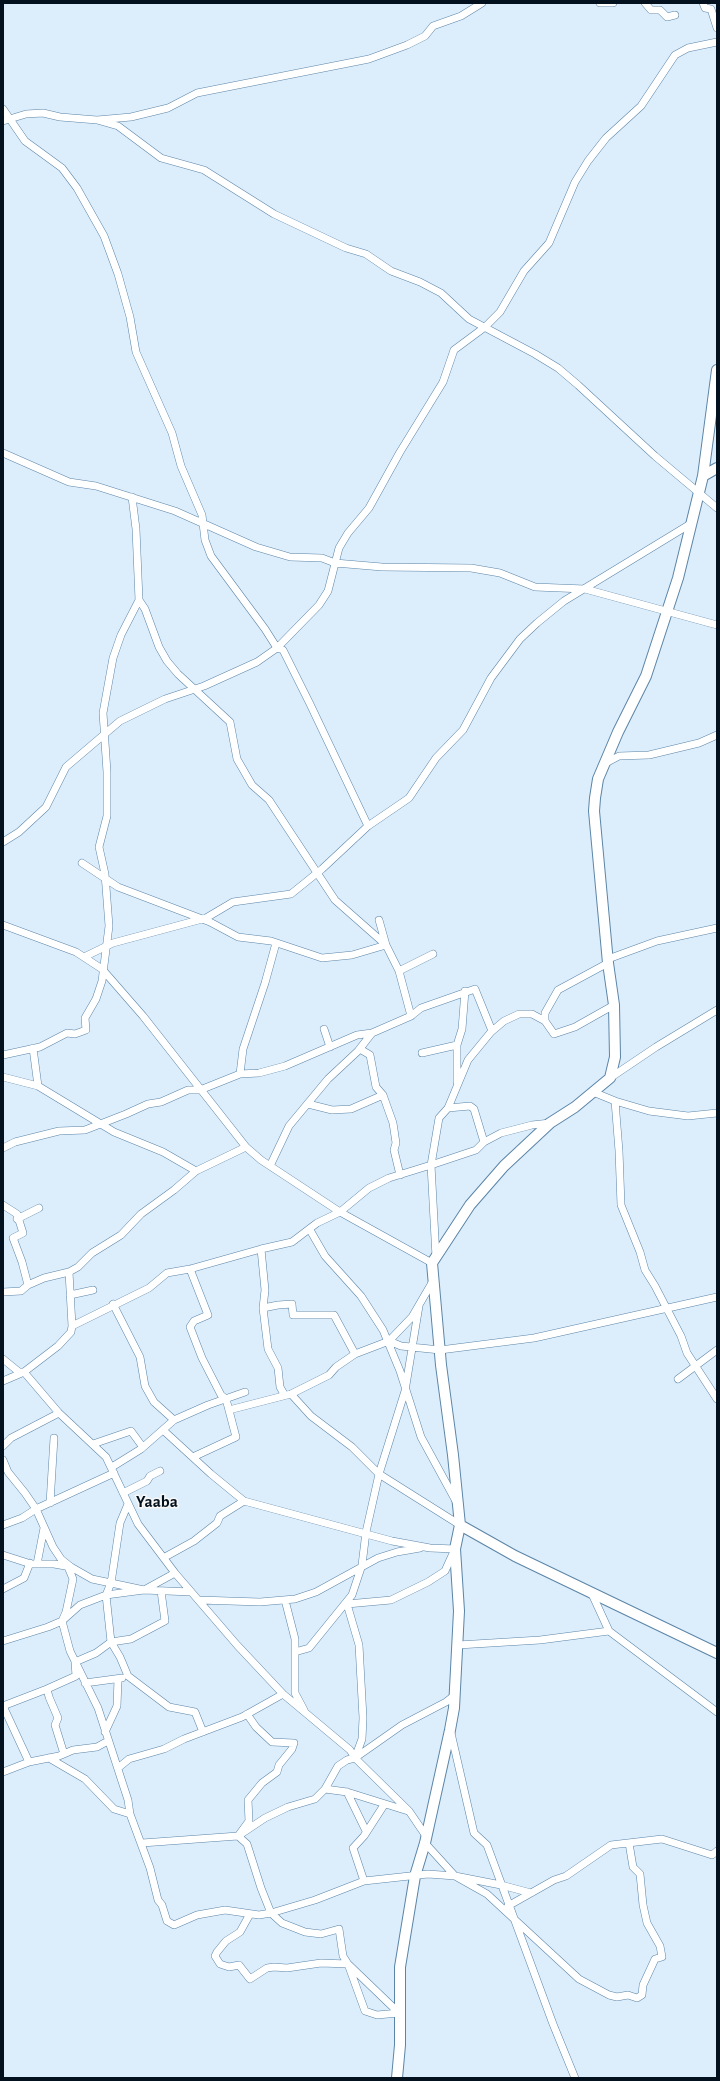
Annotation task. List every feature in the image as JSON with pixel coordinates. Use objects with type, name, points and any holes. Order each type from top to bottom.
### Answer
[{"type":"street","points":[[3,121],[26,114],[43,113],[60,117],[97,120],[131,117],[168,108],[197,93],[368,59],[407,45],[424,36],[433,26],[460,16],[482,3]]},
{"type":"street","points":[[600,3],[613,3]]},
{"type":"street","points":[[645,3],[651,10],[660,10],[667,17],[675,16]]},
{"type":"street","points":[[703,3],[706,8],[711,9],[717,28]]},
{"type":"street","points":[[3,842],[19,832],[46,807],[66,767],[120,721],[165,699],[195,689],[257,662],[277,648],[319,605],[328,591],[339,548],[348,533],[369,508],[400,452],[443,382],[454,350],[485,327],[500,312],[524,271],[549,243],[575,182],[606,138],[642,106],[675,55],[688,48],[717,42]]},
{"type":"street","points":[[3,109],[11,118],[25,141],[62,168],[77,188],[104,236],[118,274],[130,316],[136,352],[172,433],[180,466],[202,515],[205,540],[211,556],[265,628],[277,648],[283,650],[368,826]]},
{"type":"street","points":[[97,120],[118,126],[161,158],[204,170],[274,214],[346,248],[366,254],[391,271],[441,293],[469,319],[558,368],[655,456],[717,508]]},
{"type":"street","points":[[610,1078],[615,1057],[614,1005],[608,961],[594,811],[598,779],[646,676],[678,578],[703,476],[717,370]]},
{"type":"street","points":[[3,453],[69,482],[80,482],[175,511],[256,547],[290,557],[322,558],[335,563],[407,568],[471,568],[500,573],[535,587],[585,589],[717,625]]},
{"type":"street","points":[[703,476],[717,468]]},
{"type":"street","points":[[3,1055],[40,1047],[67,1033],[74,1034],[86,1030],[86,1018],[96,999],[104,971],[109,926],[105,878],[100,847],[107,816],[103,713],[112,658],[121,635],[139,600],[136,529],[132,497]]},
{"type":"street","points":[[84,957],[107,946],[151,932],[202,919],[233,902],[291,894],[317,873],[368,826],[409,798],[436,758],[463,730],[491,678],[520,639],[551,611],[692,523]]},
{"type":"street","points":[[139,600],[145,609],[159,647],[167,661],[230,722],[237,759],[252,785],[269,800],[335,900],[386,945]]},
{"type":"street","points":[[604,764],[619,756],[649,755],[699,742],[717,735]]},
{"type":"street","points":[[82,863],[118,887],[202,919],[238,937],[276,942],[322,958],[352,955],[386,945]]},
{"type":"street","points":[[379,920],[386,945],[400,971],[411,1016]]},
{"type":"street","points":[[3,925],[38,937],[84,957],[104,971],[246,1146],[270,1166],[340,1212],[434,1260]]},
{"type":"street","points":[[545,1021],[545,1013],[558,990],[608,961],[657,941],[717,928]]},
{"type":"street","points":[[240,1074],[243,1049],[265,983],[276,942]]},
{"type":"street","points":[[400,971],[433,954]]},
{"type":"street","points":[[3,1148],[15,1142],[59,1131],[85,1130],[99,1123],[188,1090],[200,1090],[240,1074],[259,1073],[278,1068],[357,1035],[372,1033],[411,1016],[421,1008],[474,988],[492,1031]]},
{"type":"street","points":[[457,1089],[457,1045],[462,1029],[465,991]]},
{"type":"street","points":[[347,1604],[391,1600],[428,1582],[445,1570],[455,1549],[460,1525],[433,1280],[434,1260],[431,1165],[439,1118],[448,1108],[468,1060],[492,1031],[504,1021],[519,1014],[532,1014],[545,1021],[554,1034],[575,1027],[614,1005]]},
{"type":"street","points":[[434,1260],[470,1205],[504,1166],[550,1123],[610,1078],[656,1047],[717,1010]]},
{"type":"street","points":[[324,1029],[330,1047]]},
{"type":"street","points":[[270,1166],[289,1126],[342,1064],[360,1048],[372,1033]]},
{"type":"street","points":[[422,1053],[457,1045]]},
{"type":"street","points":[[33,1048],[38,1086]]},
{"type":"street","points":[[360,1048],[370,1055],[376,1087],[383,1095],[393,1123],[396,1143],[394,1150],[400,1175]]},
{"type":"street","points":[[3,1077],[38,1086],[99,1123],[133,1140],[163,1152],[196,1171]]},
{"type":"street","points":[[593,1092],[615,1101],[649,1111],[688,1116],[717,1114]]},
{"type":"street","points":[[308,1104],[332,1110],[351,1109],[383,1095]]},
{"type":"street","points":[[615,1101],[621,1204],[640,1252],[645,1270],[667,1308],[681,1336],[687,1353],[717,1399]]},
{"type":"street","points":[[448,1108],[470,1106],[474,1109],[484,1142]]},
{"type":"street","points":[[72,1326],[113,1304],[149,1288],[167,1273],[190,1269],[292,1242],[310,1230],[317,1223],[340,1212],[369,1188],[389,1178],[476,1150],[484,1142],[510,1130],[550,1123]]},
{"type":"street","points":[[3,1292],[21,1291],[28,1285],[44,1278],[69,1272],[78,1267],[92,1253],[120,1235],[141,1214],[174,1190],[196,1171],[246,1146]]},
{"type":"street","points":[[3,1205],[16,1214],[22,1233],[13,1238],[22,1262],[28,1285]]},
{"type":"street","points":[[17,1219],[39,1208]]},
{"type":"street","points":[[310,1230],[325,1256],[361,1296],[389,1341],[421,1437],[432,1456],[443,1482],[458,1505]]},
{"type":"street","points":[[261,1249],[265,1290],[263,1308],[268,1349],[278,1368],[280,1387],[311,1416],[352,1447],[379,1474],[460,1525],[515,1556],[717,1653]]},
{"type":"street","points":[[190,1269],[208,1315],[194,1321],[190,1327],[202,1358],[221,1395],[226,1399],[236,1437],[193,1457]]},
{"type":"street","points":[[3,1381],[24,1372],[58,1346],[71,1332],[69,1272]]},
{"type":"street","points":[[229,1410],[288,1394],[329,1375],[336,1367],[355,1354],[389,1341],[408,1321],[419,1306],[433,1280]]},
{"type":"street","points":[[70,1295],[93,1290]]},
{"type":"street","points":[[389,1341],[412,1348],[440,1350],[534,1338],[717,1297]]},
{"type":"street","points":[[113,1304],[140,1357],[145,1386],[154,1402],[174,1420]]},
{"type":"street","points":[[263,1308],[292,1304],[293,1315],[334,1315],[355,1354]]},
{"type":"street","points":[[295,1652],[309,1648],[347,1604],[352,1595],[362,1565],[366,1532],[379,1474],[405,1391],[419,1306]]},
{"type":"street","points":[[678,1379],[717,1350]]},
{"type":"street","points":[[3,1359],[19,1372],[24,1372],[59,1413],[106,1457],[138,1524],[165,1557],[175,1573],[283,1694],[350,1750],[355,1758],[409,1811],[425,1839],[455,1876],[487,1894],[579,1979],[609,1995],[617,1997],[628,1995],[637,1998],[642,1995],[643,1985],[655,1959],[662,1958],[660,1946],[647,1923],[642,1905],[640,1874],[633,1867],[629,1843]]},
{"type":"street","points":[[3,1525],[22,1518],[36,1509],[113,1470],[164,1430],[174,1420],[244,1392]]},
{"type":"street","points":[[3,1446],[10,1438],[59,1413]]},
{"type":"street","points":[[164,1430],[244,1501],[313,1521],[366,1532],[392,1541],[430,1548],[455,1549]]},
{"type":"street","points":[[93,1444],[131,1431],[142,1446]]},
{"type":"street","points":[[50,1503],[54,1438]]},
{"type":"street","points":[[3,1460],[5,1473],[25,1493],[36,1509],[44,1528],[61,1559],[69,1568],[73,1579],[66,1612],[62,1621],[70,1651],[85,1683],[91,1690],[98,1708],[128,1800],[130,1814],[142,1843],[158,1900],[162,1905],[167,1920],[174,1925],[197,1915],[225,1910],[250,1914],[271,1913],[315,1900],[364,1881],[428,1874],[455,1876],[501,1885],[531,1893]]},
{"type":"street","points":[[123,1493],[147,1481],[150,1476],[160,1471]]},
{"type":"street","points":[[165,1557],[194,1541],[217,1523],[220,1516],[244,1501]]},
{"type":"street","points":[[128,1504],[120,1523],[111,1583],[106,1595],[111,1642],[120,1657],[128,1676],[169,1707],[195,1712],[203,1732]]},
{"type":"street","points":[[3,1589],[24,1578],[33,1564],[44,1528]]},
{"type":"street","points":[[199,1600],[260,1602],[295,1599],[316,1592],[362,1565],[397,1552],[430,1548]]},
{"type":"street","points":[[396,2078],[400,2045],[400,1967],[415,1876],[450,1730],[455,1695],[459,1611],[455,1549]]},
{"type":"street","points":[[5,1557],[33,1564],[54,1564],[69,1568],[92,1579],[144,1590],[191,1592]]},
{"type":"street","points":[[3,1641],[62,1621],[80,1605],[106,1595],[144,1590],[175,1573]]},
{"type":"street","points":[[75,1662],[96,1653],[111,1642],[131,1639],[165,1621],[161,1591]]},
{"type":"street","points":[[592,1594],[609,1631],[717,1712]]},
{"type":"street","points":[[285,1600],[295,1639],[295,1693],[305,1712]]},
{"type":"street","points":[[347,1604],[359,1645],[363,1718],[362,1739],[355,1758]]},
{"type":"street","points":[[458,1645],[540,1640],[609,1631]]},
{"type":"street","points":[[29,1762],[3,1706],[48,1689],[76,1676],[75,1662]]},
{"type":"street","points":[[85,1683],[118,1679],[128,1676]]},
{"type":"street","points":[[105,1732],[117,1706],[118,1679]]},
{"type":"street","points":[[48,1689],[49,1697],[58,1718],[55,1725],[64,1754]]},
{"type":"street","points":[[118,1768],[129,1760],[164,1749],[247,1714],[283,1694]]},
{"type":"street","points":[[142,1843],[181,1839],[218,1839],[238,1836],[265,1818],[288,1807],[315,1799],[325,1790],[338,1766],[347,1760],[355,1758],[402,1725],[446,1702],[455,1695]]},
{"type":"street","points":[[238,1836],[249,1821],[248,1800],[262,1783],[277,1772],[279,1765],[292,1749],[294,1743],[272,1742],[256,1727],[247,1714]]},
{"type":"street","points":[[450,1730],[474,1833],[487,1845],[508,1906],[515,1919],[553,2024],[575,2078]]},
{"type":"street","points":[[3,1772],[29,1762],[64,1754],[73,1750],[97,1747],[108,1741]]},
{"type":"street","points":[[49,1758],[84,1779],[114,1809],[130,1814]]},
{"type":"street","points":[[325,1790],[346,1792],[384,1805],[409,1811]]},
{"type":"street","points":[[346,1792],[366,1831]]},
{"type":"street","points":[[364,1881],[353,1848],[384,1805]]},
{"type":"street","points":[[238,1836],[246,1844],[271,1913],[282,1923],[305,1932],[321,1934],[339,1929],[343,1956],[348,1964],[365,2011],[377,2015],[399,2013]]},
{"type":"street","points":[[508,1906],[554,1880],[566,1876],[611,1845],[662,1839],[712,1855],[717,1851]]},
{"type":"street","points":[[250,1914],[240,1932],[226,1942],[217,1952],[215,1956],[220,1964],[228,1967],[239,1965],[250,1979],[267,1968],[280,1966],[287,1968],[337,1962],[348,1964],[399,2013]]},
{"type":"district","name":"Yaaba","points":[[157,1502]]}]
